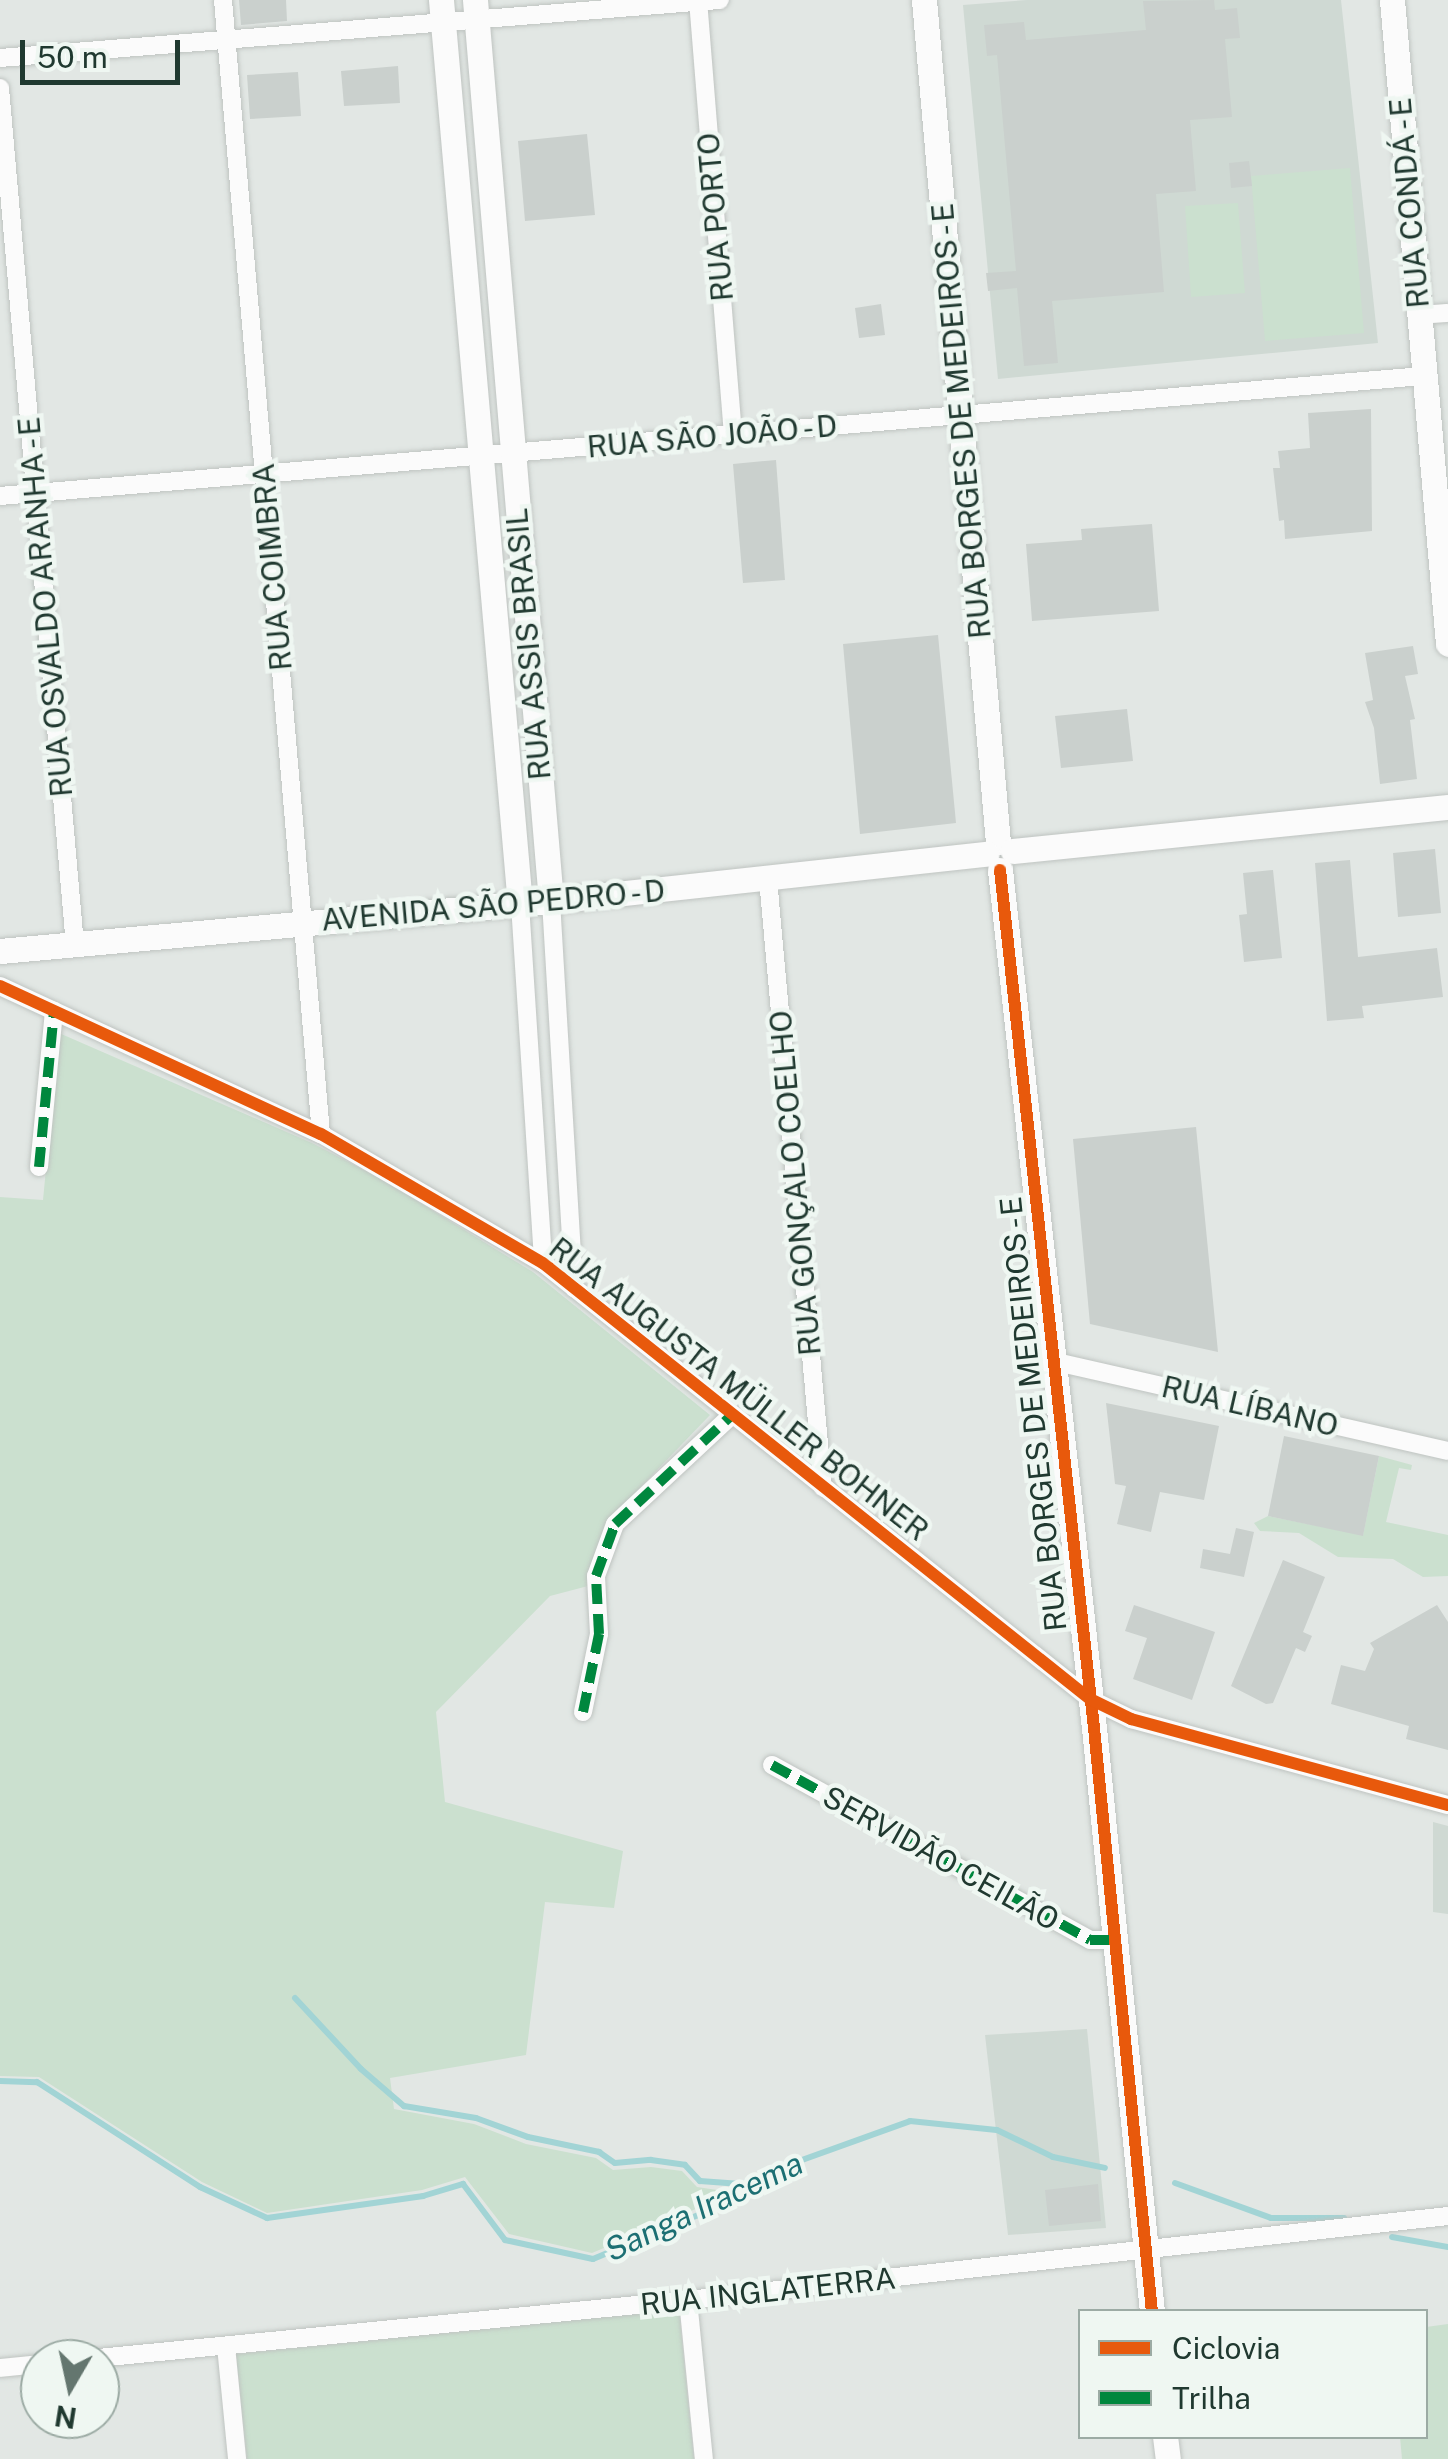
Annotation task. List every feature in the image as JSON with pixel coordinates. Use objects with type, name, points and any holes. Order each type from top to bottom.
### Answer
[{"type":"street","name":"RUA COIMBRA","points":[[223,0],[322,1134]]},
{"type":"street","points":[[0,58],[226,38],[442,10],[720,0]]},
{"type":"street","name":"RUA BORGES DE MEDEIROS - E","points":[[924,0],[999,854],[1152,2309]]},
{"type":"street","name":"RUA CONDÁ - E","points":[[1392,0],[1448,644]]},
{"type":"street","name":"RUA PORTO","points":[[698,1],[733,434]]},
{"type":"street","name":"RUA ASSIS BRASIL","points":[[475,9],[551,902],[574,1288]]},
{"type":"street","name":"RUA ASSIS BRASIL","points":[[442,10],[520,904],[543,1263]]},
{"type":"street","name":"RUA OSVALDO ARANHA - E","points":[[0,88],[75,946]]},
{"type":"street","points":[[462,242],[494,238]]},
{"type":"street","points":[[1419,316],[1448,313]]},
{"type":"street","name":"RUA SÃO JOÃO - D","points":[[0,496],[1424,376]]},
{"type":"street","points":[[500,675],[531,673]]},
{"type":"street","name":"AVENIDA SÃO PEDRO - D","points":[[0,951],[551,902],[1448,807]]},
{"type":"street","name":"RUA GONÇALO COELHO","points":[[768,879],[823,1488]]},
{"type":"street","name":"RUA AUGUSTA MÜLLER BOHNER","points":[[0,986],[322,1134],[543,1263],[1090,1699],[1131,1718],[1448,1805]]},
{"type":"street","points":[[39,1167],[54,1011]]},
{"type":"street","name":"RUA LÍBANO","points":[[1052,1361],[1448,1451]]},
{"type":"street","points":[[583,1712],[593,1682],[599,1634],[596,1576],[614,1524],[732,1415]]},
{"type":"street","name":"SERVIDÃO CEILÃO","points":[[772,1764],[1090,1940],[1113,1940]]},
{"type":"street","name":"RUA INGLATERRA","points":[[120,2356],[688,2300],[1448,2216]]},
{"type":"street","points":[[688,2300],[704,2459]]},
{"type":"street","points":[[226,2346],[238,2459]]},
{"type":"shaded area","points":[[1027,0],[1341,0],[1378,343],[998,379],[963,5]]},
{"type":"shaded area","points":[[1433,1822],[1448,1826],[1448,1914],[1433,1912]]},
{"type":"shaded area","points":[[1087,2029],[1106,2228],[1008,2235],[985,2035]]},
{"type":"green space","points":[[1350,168],[1364,333],[1265,341],[1251,176]]},
{"type":"green space","points":[[1238,203],[1245,293],[1191,297],[1185,206]]},
{"type":"green space","points":[[59,1033],[312,1143],[383,1180],[533,1272],[710,1415],[606,1523],[588,1586],[550,1596],[436,1712],[445,1802],[623,1851],[614,1908],[545,1902],[526,2055],[390,2078],[394,2109],[474,2124],[526,2144],[596,2158],[613,2170],[651,2167],[682,2171],[697,2187],[724,2191],[705,2205],[592,2253],[509,2234],[465,2177],[422,2190],[267,2213],[202,2182],[39,2077],[0,2076],[0,1197],[43,1200]]},
{"type":"green space","points":[[1379,1456],[1412,1465],[1411,1470],[1399,1468],[1386,1522],[1448,1535],[1448,1576],[1423,1577],[1393,1559],[1338,1557],[1299,1533],[1260,1531],[1254,1523],[1268,1516],[1363,1535]]},
{"type":"green space","points":[[679,2310],[694,2459],[247,2459],[236,2354]]},
{"type":"green space","points":[[1448,2324],[1448,2459],[1402,2459],[1400,2439],[1428,2439],[1428,2327]]},
{"type":"building","points":[[239,0],[286,0],[287,21],[241,25]]},
{"type":"building","points":[[1214,0],[1215,10],[1237,8],[1240,38],[1225,39],[1232,117],[1190,120],[1196,191],[1156,194],[1164,292],[1052,301],[1058,363],[1024,366],[1017,288],[988,291],[986,273],[1016,271],[997,55],[987,56],[984,25],[1024,22],[1026,40],[1146,30],[1143,1]]},
{"type":"building","points":[[398,66],[400,103],[344,106],[341,71]]},
{"type":"building","points":[[298,72],[301,116],[250,119],[247,75]]},
{"type":"building","points":[[587,134],[595,215],[525,221],[518,141]]},
{"type":"building","points":[[1249,161],[1252,186],[1231,188],[1229,163]]},
{"type":"building","points":[[881,304],[885,335],[859,338],[855,308]]},
{"type":"building","points":[[1371,409],[1372,531],[1285,539],[1273,468],[1280,468],[1278,451],[1310,448],[1308,413]]},
{"type":"building","points":[[776,460],[785,580],[743,583],[733,464]]},
{"type":"building","points":[[1152,524],[1159,611],[1032,621],[1026,544],[1082,540],[1081,529]]},
{"type":"building","points":[[938,635],[956,823],[860,834],[843,644]]},
{"type":"building","points":[[1413,646],[1418,674],[1405,676],[1415,719],[1410,720],[1417,779],[1380,784],[1374,728],[1365,702],[1373,700],[1365,653]]},
{"type":"building","points":[[1127,709],[1133,761],[1061,768],[1055,716]]},
{"type":"building","points":[[1435,849],[1441,913],[1398,917],[1393,853]]},
{"type":"building","points":[[1350,860],[1358,957],[1437,948],[1443,997],[1362,1006],[1364,1018],[1327,1021],[1315,863]]},
{"type":"building","points":[[1273,870],[1282,958],[1244,962],[1239,915],[1247,914],[1243,873]]},
{"type":"building","points":[[1196,1127],[1218,1352],[1090,1324],[1073,1139]]},
{"type":"building","points":[[1106,1403],[1219,1426],[1204,1500],[1160,1492],[1151,1532],[1117,1524],[1126,1486],[1115,1484]]},
{"type":"building","points":[[1284,1436],[1379,1456],[1363,1536],[1268,1516]]},
{"type":"building","points":[[1236,1528],[1254,1532],[1244,1577],[1200,1568],[1203,1549],[1230,1554]]},
{"type":"building","points":[[1283,1560],[1325,1577],[1303,1632],[1312,1636],[1305,1652],[1296,1648],[1273,1703],[1266,1704],[1231,1686]]},
{"type":"building","points":[[1134,1605],[1215,1632],[1192,1700],[1133,1679],[1147,1638],[1125,1631]]},
{"type":"building","points":[[1437,1605],[1448,1622],[1448,1750],[1406,1739],[1409,1726],[1331,1704],[1341,1665],[1365,1671],[1374,1649],[1370,1643]]},
{"type":"building","points":[[1098,2184],[1101,2221],[1049,2226],[1045,2190]]},
{"type":"waterway","points":[[295,1998],[361,2069],[404,2106],[476,2118],[528,2137],[599,2152],[615,2163],[651,2160],[685,2165],[700,2181],[741,2184]]},
{"type":"waterway","name":"Sanga Iracema","points":[[0,2081],[37,2082],[200,2187],[267,2218],[423,2196],[463,2184],[505,2240],[593,2259],[708,2211],[752,2178],[910,2121],[997,2130],[1053,2157],[1105,2168]]},
{"type":"waterway","name":"Sanga Iracema","points":[[1175,2183],[1271,2218],[1344,2218]]},
{"type":"waterway","name":"Sanga Iracema","points":[[1392,2237],[1448,2247]]},
{"type":"marked path","points":[[39,1167],[54,1011]]},
{"type":"marked path","points":[[583,1712],[599,1634],[596,1576],[615,1524],[732,1415]]},
{"type":"marked path","points":[[772,1765],[1090,1940],[1113,1940]]},
{"type":"cycle path","points":[[1000,870],[1095,1738],[1152,2309]]},
{"type":"cycle path","points":[[0,986],[321,1134],[543,1263],[1090,1699],[1131,1719],[1448,1805]]}]
